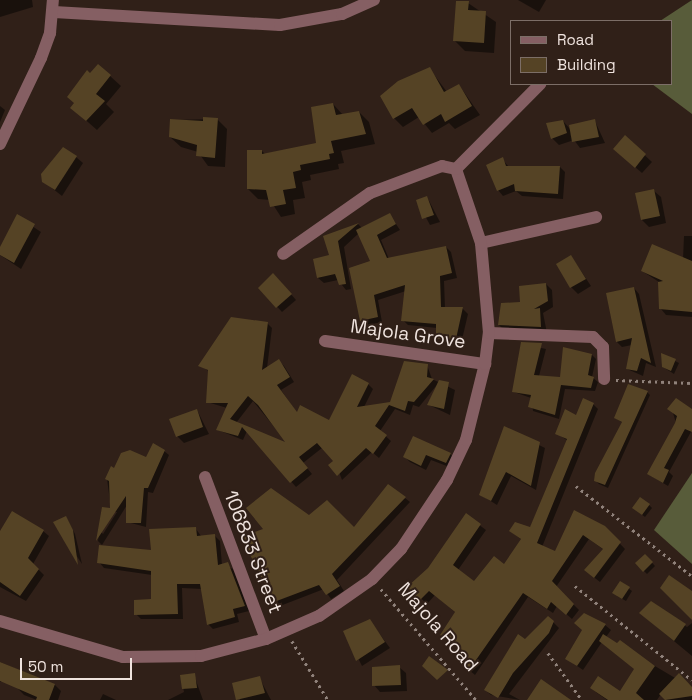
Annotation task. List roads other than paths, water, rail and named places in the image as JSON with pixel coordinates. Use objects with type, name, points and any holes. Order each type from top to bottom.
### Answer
[{"type":"street","points":[[0,144],[41,58],[53,6],[280,25],[342,14],[374,0]]},
{"type":"street","points":[[283,254],[370,193],[430,169],[451,166],[456,169],[539,85]]},
{"type":"street","name":"Majola Road","points":[[0,621],[97,652],[151,659],[201,656],[266,640],[286,631],[319,616],[372,579],[401,549],[447,480],[478,405],[486,364],[489,332],[481,243],[456,169]]},
{"type":"street","points":[[481,243],[596,217]]},
{"type":"street","points":[[489,332],[593,338],[603,347],[604,379]]},
{"type":"street","name":"Majola Grove","points":[[325,341],[486,364]]},
{"type":"street","name":"106833 Street","points":[[205,478],[266,640]]}]
